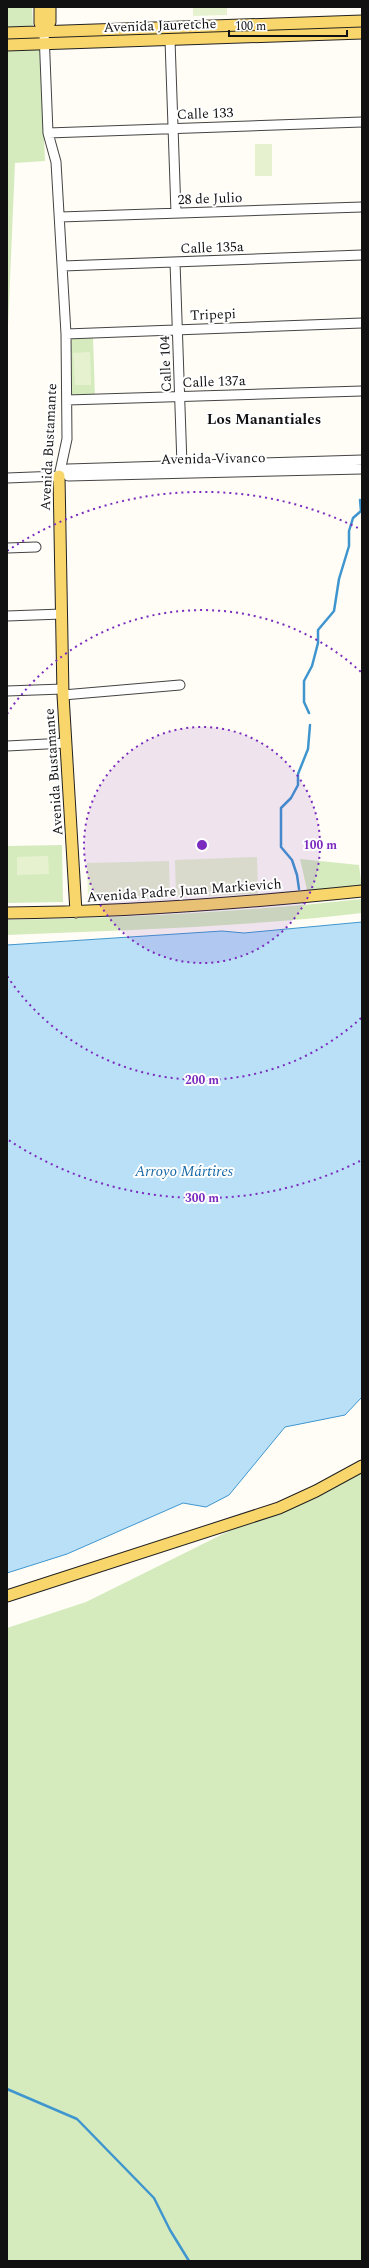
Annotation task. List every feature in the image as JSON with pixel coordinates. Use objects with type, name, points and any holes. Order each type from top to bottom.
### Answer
[{"type":"main road","name":"Avenida Bustamante","points":[[40,7],[40,23],[44,32]]},
{"type":"main road","name":"Avenida Bustamante","points":[[44,32],[50,22],[50,7]]},
{"type":"main road","name":"Avenida Jauretche","points":[[7,33],[362,21]]},
{"type":"main road","name":"Avenida Jauretche","points":[[7,45],[362,33]]},
{"type":"main road","name":"Avenida Bustamante","points":[[63,474],[63,692],[76,912]]},
{"type":"main road","name":"Avenida Padre Juan Markievich","points":[[7,913],[76,912],[197,906],[362,892]]},
{"type":"main road","points":[[7,1596],[279,1508],[316,1492],[362,1466]]},
{"type":"street","name":"Avenida Bustamante","points":[[44,32],[48,132],[56,162],[66,334],[67,439],[63,474]]},
{"type":"street","points":[[170,40],[176,213]]},
{"type":"street","name":"Calle 133","points":[[48,132],[362,122]]},
{"type":"street","name":"28 de Julio","points":[[60,217],[362,207]]},
{"type":"street","name":"Calle 135a","points":[[63,266],[362,255]]},
{"type":"street","name":"Calle 104","points":[[175,262],[182,465]]},
{"type":"street","name":"Tripepi","points":[[66,334],[362,323]]},
{"type":"street","name":"Calle 137a","points":[[67,400],[362,391]]},
{"type":"street","name":"Avenida Vivanco","points":[[63,474],[68,469],[362,460]]},
{"type":"street","name":"Avenida Vivanco","points":[[7,478],[63,474],[68,476],[362,469]]},
{"type":"street","points":[[7,548],[36,547]]},
{"type":"street","points":[[7,616],[62,614]]},
{"type":"street","points":[[7,691],[63,692],[180,685]]},
{"type":"street","points":[[7,746],[66,742]]},
{"type":"green space","points":[[7,7],[32,7],[33,27],[7,27]]},
{"type":"green space","points":[[193,7],[227,7],[227,15],[193,16]]},
{"type":"green space","points":[[40,49],[45,161],[15,163],[7,350],[7,50]]},
{"type":"green space","points":[[255,144],[272,144],[272,176],[255,176]]},
{"type":"green space","points":[[93,338],[95,397],[70,397],[68,339]]},
{"type":"green space","points":[[90,352],[91,385],[75,385],[73,353]]},
{"type":"green space","points":[[62,845],[63,902],[7,903],[7,846]]},
{"type":"green space","points":[[48,856],[49,874],[17,875],[17,857]]},
{"type":"green space","points":[[257,857],[258,894],[176,897],[175,860]]},
{"type":"green space","points":[[300,859],[359,865],[362,890],[308,894]]},
{"type":"green space","points":[[169,861],[170,898],[88,900],[87,863]]},
{"type":"green space","points":[[362,899],[362,913],[318,918],[184,927],[7,935],[7,920],[184,914],[318,904]]},
{"type":"green space","points":[[362,1465],[362,2261],[7,2261],[7,1628],[86,1602]]},
{"type":"water","name":"Arroyo Mártires","points":[[362,922],[362,1397],[345,1415],[285,1427],[229,1495],[206,1507],[183,1503],[67,1554],[7,1573],[7,945],[222,931],[244,933]]},
{"type":"waterway","points":[[309,713],[304,702],[304,681],[312,666],[318,643],[318,630],[334,611],[339,579],[349,546],[349,531],[353,518],[361,511],[360,500]]},
{"type":"waterway","points":[[299,889],[297,875],[292,860],[281,847],[281,808],[291,798],[298,785],[298,774],[308,749],[310,725]]},
{"type":"waterway","points":[[7,2089],[77,2119],[154,2198],[170,2230],[189,2261]]},
{"type":"district","name":"Los Manantiales","points":[[264,419]]}]
